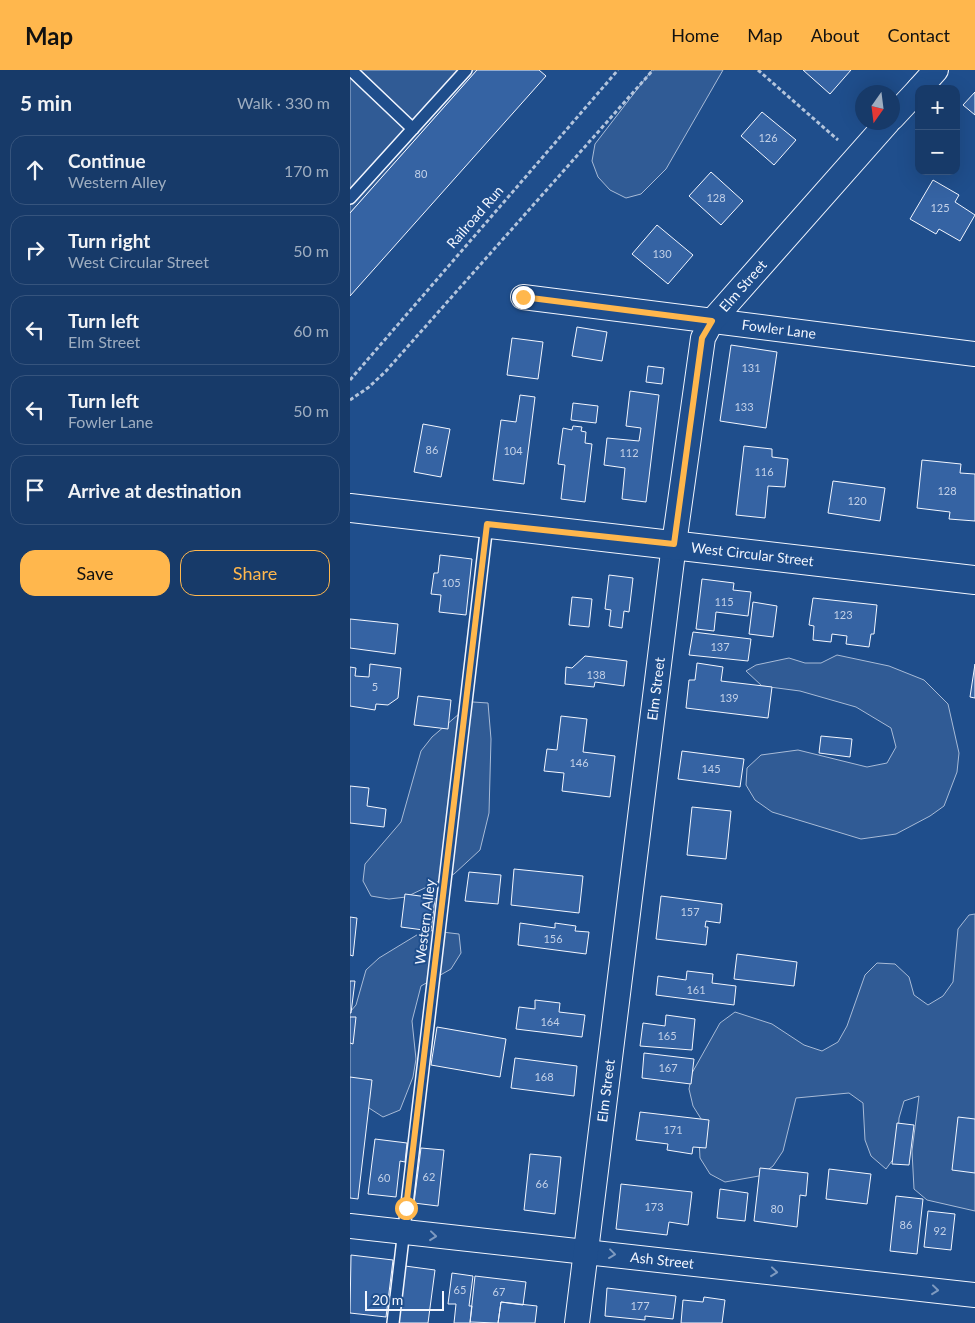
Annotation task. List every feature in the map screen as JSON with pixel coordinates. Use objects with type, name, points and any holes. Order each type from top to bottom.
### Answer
[{"type":"street","points":[[923,85],[936,70]]},
{"type":"street","points":[[900,109],[915,93]]},
{"type":"street","name":"Elm Street","points":[[577,1323],[674,544],[702,338],[712,321],[881,130]]},
{"type":"street","name":"Fowler Lane","points":[[523,297],[975,354]]},
{"type":"street","name":"West Circular Street","points":[[350,508],[975,580]]},
{"type":"street","name":"Ash Street","points":[[350,1226],[975,1295]]},
{"type":"lane","points":[[351,70],[413,129]]},
{"type":"lane","points":[[350,198],[466,70]]},
{"type":"lane","name":"Western Alley","points":[[393,1323],[487,524]]},
{"type":"path","name":"Railroad Run","points":[[350,380],[618,70]]},
{"type":"path","points":[[350,400],[369,387],[386,371],[653,70]]},
{"type":"path","points":[[758,70],[840,142]]},
{"type":"shaded area","points":[[350,70],[477,70],[350,213]]},
{"type":"shaded area","points":[[652,70],[723,70],[666,169],[641,194],[626,198],[610,190],[598,177],[592,161],[595,144]]},
{"type":"shaded area","points":[[837,655],[889,666],[924,680],[948,704],[959,753],[957,772],[944,806],[930,816],[896,834],[861,839],[772,812],[755,800],[746,785],[747,768],[761,755],[798,750],[867,767],[887,763],[896,747],[891,728],[856,707],[800,691],[762,686],[746,671],[756,665],[789,658],[805,663],[821,663]]},
{"type":"shaded area","points":[[473,702],[488,703],[491,739],[489,813],[480,850],[454,874],[406,897],[389,899],[371,896],[363,881],[365,864],[401,822],[421,751],[432,737]]},
{"type":"shaded area","points":[[975,914],[975,1211],[927,1200],[914,1189],[912,1151],[919,1096],[904,1101],[899,1118],[897,1154],[886,1169],[871,1156],[865,1140],[863,1103],[849,1093],[796,1098],[783,1151],[773,1166],[759,1176],[725,1182],[710,1174],[700,1158],[699,1139],[703,1122],[693,1106],[689,1089],[692,1073],[720,1023],[735,1012],[772,1024],[804,1045],[822,1051],[838,1042],[847,1026],[865,975],[877,963],[895,964],[909,977],[914,995],[928,1005],[943,996],[953,982],[958,929],[969,915]]},
{"type":"shaded area","points":[[425,930],[459,934],[461,953],[451,969],[421,986],[412,1021],[416,1059],[413,1077],[400,1110],[383,1117],[369,1108],[350,1082],[350,1012],[356,1005],[366,970],[379,958]]},
{"type":"building","points":[[477,70],[539,70],[546,76],[350,296],[350,213]]},
{"type":"building","points":[[803,70],[851,70],[830,94]]},
{"type":"building","points":[[975,92],[975,115],[963,105]]},
{"type":"building","points":[[762,112],[796,140],[774,165],[741,136]]},
{"type":"building","points":[[711,172],[743,201],[721,225],[689,196]]},
{"type":"building","points":[[933,180],[959,195],[955,202],[975,215],[960,241],[939,229],[936,234],[910,219]]},
{"type":"building","points":[[657,225],[693,255],[668,284],[632,254]]},
{"type":"building","points":[[577,327],[607,332],[602,361],[572,356]]},
{"type":"building","points":[[512,338],[543,342],[538,379],[507,375]]},
{"type":"building","points":[[731,345],[777,352],[766,428],[720,421]]},
{"type":"building","points":[[648,366],[664,368],[662,384],[646,382]]},
{"type":"building","points":[[630,391],[659,395],[646,502],[622,499],[625,468],[604,465],[607,438],[639,441],[641,428],[626,426]]},
{"type":"building","points":[[520,395],[535,397],[524,484],[493,480],[501,420],[516,422]]},
{"type":"building","points":[[573,403],[598,406],[596,423],[571,420]]},
{"type":"building","points":[[423,424],[450,429],[441,477],[414,472]]},
{"type":"building","points":[[573,426],[582,427],[581,431],[586,432],[585,443],[592,444],[585,502],[561,499],[565,465],[558,464],[563,428],[572,430]]},
{"type":"building","points":[[744,446],[772,449],[772,457],[788,459],[785,487],[768,486],[765,518],[736,515]]},
{"type":"building","points":[[922,460],[961,464],[960,473],[975,474],[975,521],[949,519],[950,512],[917,508]]},
{"type":"building","points":[[833,481],[885,488],[880,521],[828,513]]},
{"type":"building","points":[[440,555],[472,559],[466,615],[439,612],[441,595],[431,594],[434,573],[438,573]]},
{"type":"building","points":[[609,575],[633,578],[629,612],[624,611],[622,628],[609,626],[611,610],[605,609]]},
{"type":"building","points":[[702,579],[734,583],[733,590],[751,592],[748,616],[716,612],[714,631],[696,629]]},
{"type":"building","points":[[572,597],[592,599],[589,627],[569,625]]},
{"type":"building","points":[[813,598],[877,605],[874,634],[871,634],[869,647],[846,644],[847,636],[832,634],[831,642],[813,640],[814,626],[809,625]]},
{"type":"building","points":[[753,602],[777,606],[773,637],[749,634]]},
{"type":"building","points":[[350,619],[398,624],[395,654],[350,648]]},
{"type":"building","points":[[693,632],[751,639],[748,661],[689,655]]},
{"type":"building","points":[[585,656],[627,661],[624,686],[595,682],[594,687],[565,684],[566,667],[572,668]]},
{"type":"building","points":[[697,663],[723,667],[721,681],[772,687],[768,718],[686,708],[689,680],[695,680]]},
{"type":"building","points":[[370,664],[401,668],[398,698],[388,705],[376,704],[375,710],[350,706],[350,667],[356,668],[355,676],[369,677]]},
{"type":"building","points":[[975,664],[975,698],[970,697]]},
{"type":"building","points":[[418,696],[451,700],[448,729],[414,725]]},
{"type":"building","points":[[561,716],[587,719],[583,752],[615,756],[610,797],[562,791],[564,773],[544,771],[547,749],[557,750]]},
{"type":"building","points":[[821,736],[852,739],[850,757],[819,753]]},
{"type":"building","points":[[682,751],[744,759],[740,787],[678,779]]},
{"type":"building","points":[[350,786],[369,788],[367,806],[386,809],[384,827],[350,823]]},
{"type":"building","points":[[692,807],[731,811],[726,859],[687,855]]},
{"type":"building","points":[[514,869],[583,876],[579,913],[511,905]]},
{"type":"building","points":[[469,872],[501,875],[498,904],[465,901]]},
{"type":"building","points":[[405,894],[435,898],[431,931],[401,927]]},
{"type":"building","points":[[661,896],[722,904],[720,923],[706,921],[705,927],[708,927],[706,945],[656,939]]},
{"type":"building","points":[[350,917],[357,918],[353,956],[350,955]]},
{"type":"building","points":[[520,923],[555,928],[555,923],[576,926],[575,931],[589,932],[586,954],[518,945]]},
{"type":"building","points":[[737,954],[797,962],[794,986],[734,979]]},
{"type":"building","points":[[687,971],[713,974],[712,983],[736,986],[734,1005],[656,995],[658,976],[686,980]]},
{"type":"building","points":[[350,981],[355,981],[351,1013],[350,1013]]},
{"type":"building","points":[[535,1000],[560,1003],[559,1012],[585,1015],[582,1037],[516,1029],[519,1007],[535,1009]]},
{"type":"building","points":[[666,1015],[695,1019],[692,1050],[640,1046],[643,1023],[665,1026]]},
{"type":"building","points":[[350,1017],[356,1017],[353,1044],[350,1043]]},
{"type":"building","points":[[437,1027],[506,1039],[500,1077],[431,1065]]},
{"type":"building","points":[[644,1053],[694,1059],[691,1084],[642,1078]]},
{"type":"building","points":[[515,1058],[577,1066],[574,1096],[511,1088]]},
{"type":"building","points":[[350,1077],[372,1080],[358,1199],[350,1198]]},
{"type":"building","points":[[640,1112],[709,1120],[706,1148],[693,1147],[692,1154],[667,1150],[668,1144],[636,1140]]},
{"type":"building","points":[[958,1117],[975,1119],[975,1173],[952,1170]]},
{"type":"building","points":[[897,1123],[914,1125],[909,1165],[892,1164]]},
{"type":"building","points":[[375,1139],[407,1143],[405,1162],[400,1161],[396,1197],[368,1194]]},
{"type":"building","points":[[421,1148],[444,1150],[438,1206],[414,1203]]},
{"type":"building","points":[[530,1154],[561,1157],[555,1214],[524,1210]]},
{"type":"building","points":[[760,1168],[808,1173],[806,1196],[800,1195],[797,1227],[754,1221]]},
{"type":"building","points":[[829,1169],[871,1174],[867,1204],[826,1199]]},
{"type":"building","points":[[621,1184],[692,1192],[688,1225],[669,1222],[667,1235],[616,1229]]},
{"type":"building","points":[[720,1189],[748,1193],[745,1221],[717,1218]]},
{"type":"building","points":[[896,1196],[923,1199],[917,1254],[890,1251]]},
{"type":"building","points":[[928,1211],[955,1214],[951,1250],[924,1247]]},
{"type":"building","points":[[351,1255],[393,1260],[386,1317],[350,1313]]},
{"type":"building","points":[[405,1266],[435,1270],[428,1323],[398,1323]]},
{"type":"building","points":[[452,1273],[473,1276],[469,1306],[472,1306],[470,1323],[454,1323],[456,1304],[448,1304]]},
{"type":"building","points":[[475,1276],[526,1282],[523,1305],[501,1302],[498,1323],[470,1322]]},
{"type":"building","points":[[607,1288],[676,1296],[673,1319],[645,1316],[645,1320],[605,1316]]},
{"type":"building","points":[[704,1297],[725,1300],[722,1323],[681,1323],[683,1300],[703,1302]]},
{"type":"building","points":[[501,1302],[537,1306],[535,1323],[498,1323]]},
{"type":"route","points":[[406,1208],[487,524],[674,544],[702,338],[712,321],[523,297]]}]
